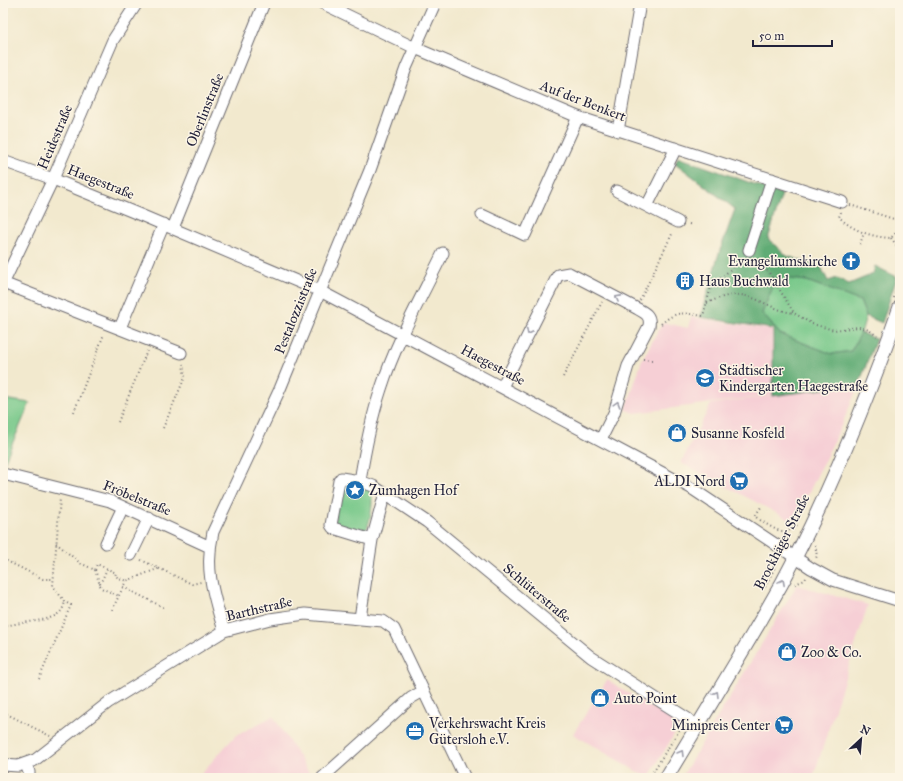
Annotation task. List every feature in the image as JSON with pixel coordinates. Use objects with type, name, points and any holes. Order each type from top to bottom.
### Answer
[{"type":"main road","name":"Brockhäger Straße","points":[[666,778],[692,724],[782,582],[795,557],[843,454],[882,359],[900,307]]},
{"type":"street","name":"Heidestraße","points":[[3,284],[53,179],[113,40],[137,3]]},
{"type":"street","name":"Oberlinstraße","points":[[169,226],[264,3]]},
{"type":"street","name":"Auf der Benkert","points":[[322,3],[416,48],[578,117],[843,202]]},
{"type":"street","name":"Pestalozzistraße","points":[[224,631],[210,579],[210,547],[214,532],[280,389],[370,170],[406,68],[435,3]]},
{"type":"street","points":[[618,131],[640,3]]},
{"type":"street","points":[[482,215],[525,234],[578,117]]},
{"type":"street","points":[[647,206],[676,148]]},
{"type":"street","name":"Haegestraße","points":[[3,161],[53,179],[169,226],[320,291],[691,488],[795,557],[833,580],[900,601]]},
{"type":"street","points":[[746,254],[772,179]]},
{"type":"street","points":[[617,191],[678,222]]},
{"type":"street","points":[[120,328],[169,226]]},
{"type":"street","points":[[372,540],[333,528],[331,525],[339,481],[341,478],[360,481],[370,427],[381,388],[403,335],[443,253]]},
{"type":"street","points":[[502,387],[558,275],[569,273],[636,308],[647,314],[650,320],[649,326],[628,366],[614,413],[601,439]]},
{"type":"street","points":[[3,284],[181,352]]},
{"type":"street","name":"Fröbelstraße","points":[[3,474],[110,501],[210,547]]},
{"type":"street","name":"Schlüterstraße","points":[[360,481],[385,493],[457,546],[591,657],[692,724]]},
{"type":"street","points":[[360,618],[372,540],[385,493]]},
{"type":"street","points":[[106,543],[123,507]]},
{"type":"street","points":[[131,555],[149,518]]},
{"type":"street","name":"Barthstraße","points":[[26,764],[57,743],[109,702],[224,631],[270,619],[293,616],[324,615],[383,621],[394,629],[465,778]]},
{"type":"street","points":[[322,778],[411,698],[423,691]]},
{"type":"street","points":[[3,765],[26,764],[29,772],[29,778]]},
{"type":"path","points":[[900,222],[843,202],[839,217],[845,223],[864,233],[891,238],[900,250]]},
{"type":"path","points":[[636,308],[678,222]]},
{"type":"path","points":[[891,238],[900,228]]},
{"type":"path","points":[[860,244],[864,233]]},
{"type":"path","points":[[660,324],[670,316],[677,313],[703,316],[711,287],[746,254],[768,271],[794,312]]},
{"type":"path","points":[[707,303],[723,296],[746,296],[776,310],[794,312],[818,326],[834,330],[859,327],[869,330],[881,338]]},
{"type":"path","points":[[563,377],[601,305]]},
{"type":"path","points":[[74,412],[108,323]]},
{"type":"path","points":[[118,422],[151,340]]},
{"type":"path","points":[[163,428],[185,377],[181,352]]},
{"type":"path","points":[[39,679],[71,605],[65,602],[54,586],[60,489]]},
{"type":"path","points":[[761,507],[755,516],[777,531],[786,532],[797,527]]},
{"type":"path","points":[[815,542],[817,557]]},
{"type":"path","points":[[56,543],[80,563],[95,570]]},
{"type":"path","points":[[771,577],[775,566],[775,554]]},
{"type":"path","points":[[131,555],[192,584],[210,579]]},
{"type":"path","points":[[3,558],[43,579],[54,579]]},
{"type":"path","points":[[119,596],[101,588],[95,570],[97,564],[116,573],[115,576],[126,581]]},
{"type":"path","points":[[112,610],[126,581],[160,568]]},
{"type":"path","points":[[100,584],[107,569]]},
{"type":"path","points":[[792,587],[800,580],[805,580],[806,578]]},
{"type":"path","points":[[123,587],[165,608]]},
{"type":"path","points":[[3,626],[11,623],[52,618],[61,611],[65,602]]},
{"type":"path","points":[[3,712],[52,737],[57,743]]},
{"type":"path","points":[[649,778],[682,725],[692,724]]},
{"type":"shaded area","name":"Städtischer Kindergarten Haegestraße","points":[[691,317],[772,330],[773,395],[635,413],[626,410],[642,360],[662,324],[666,323],[688,328]]},
{"type":"shaded area","points":[[859,384],[843,422],[795,521],[792,521],[681,463],[711,404]]},
{"type":"shaded area","points":[[797,585],[868,605],[813,778],[681,778]]},
{"type":"shaded area","points":[[607,680],[680,725],[648,778],[573,734]]},
{"type":"shaded area","points":[[273,716],[310,774],[308,778],[197,778],[235,736]]},
{"type":"green space","points":[[678,157],[782,194],[768,239],[787,256],[821,267],[828,281],[837,278],[849,284],[873,274],[875,266],[897,277],[882,323],[866,316],[860,301],[807,281],[777,277],[762,313],[780,334],[832,354],[851,351],[861,333],[876,339],[859,384],[773,396],[773,329],[700,317],[718,256],[735,209],[675,163]]},
{"type":"green space","points":[[777,277],[807,281],[860,301],[866,316],[861,333],[851,351],[832,354],[780,334],[762,313]]},
{"type":"green space","points":[[3,399],[30,403],[3,465]]},
{"type":"green space","points":[[345,483],[358,485],[370,490],[372,505],[370,519],[364,533],[334,523],[341,487]]},
{"type":"place","name":"Evangeliumskirche","points":[[851,261]]},
{"type":"place","name":"Haus Buchwald","points":[[685,281]]},
{"type":"place","name":"Städtischer Kindergarten Haegestraße","points":[[705,378]]},
{"type":"place","name":"Susanne Kosfeld","points":[[677,433]]},
{"type":"place","name":"ALDI Nord","points":[[739,481]]},
{"type":"place","name":"Zumhagen Hof","points":[[355,490]]},
{"type":"place","name":"Zoo & Co.","points":[[787,652]]},
{"type":"place","name":"Auto Point","points":[[600,698]]},
{"type":"place","name":"Minipreis Center","points":[[784,725]]},
{"type":"place","name":"Verkehrswacht Kreis Gütersloh e.V.","points":[[415,731]]}]
